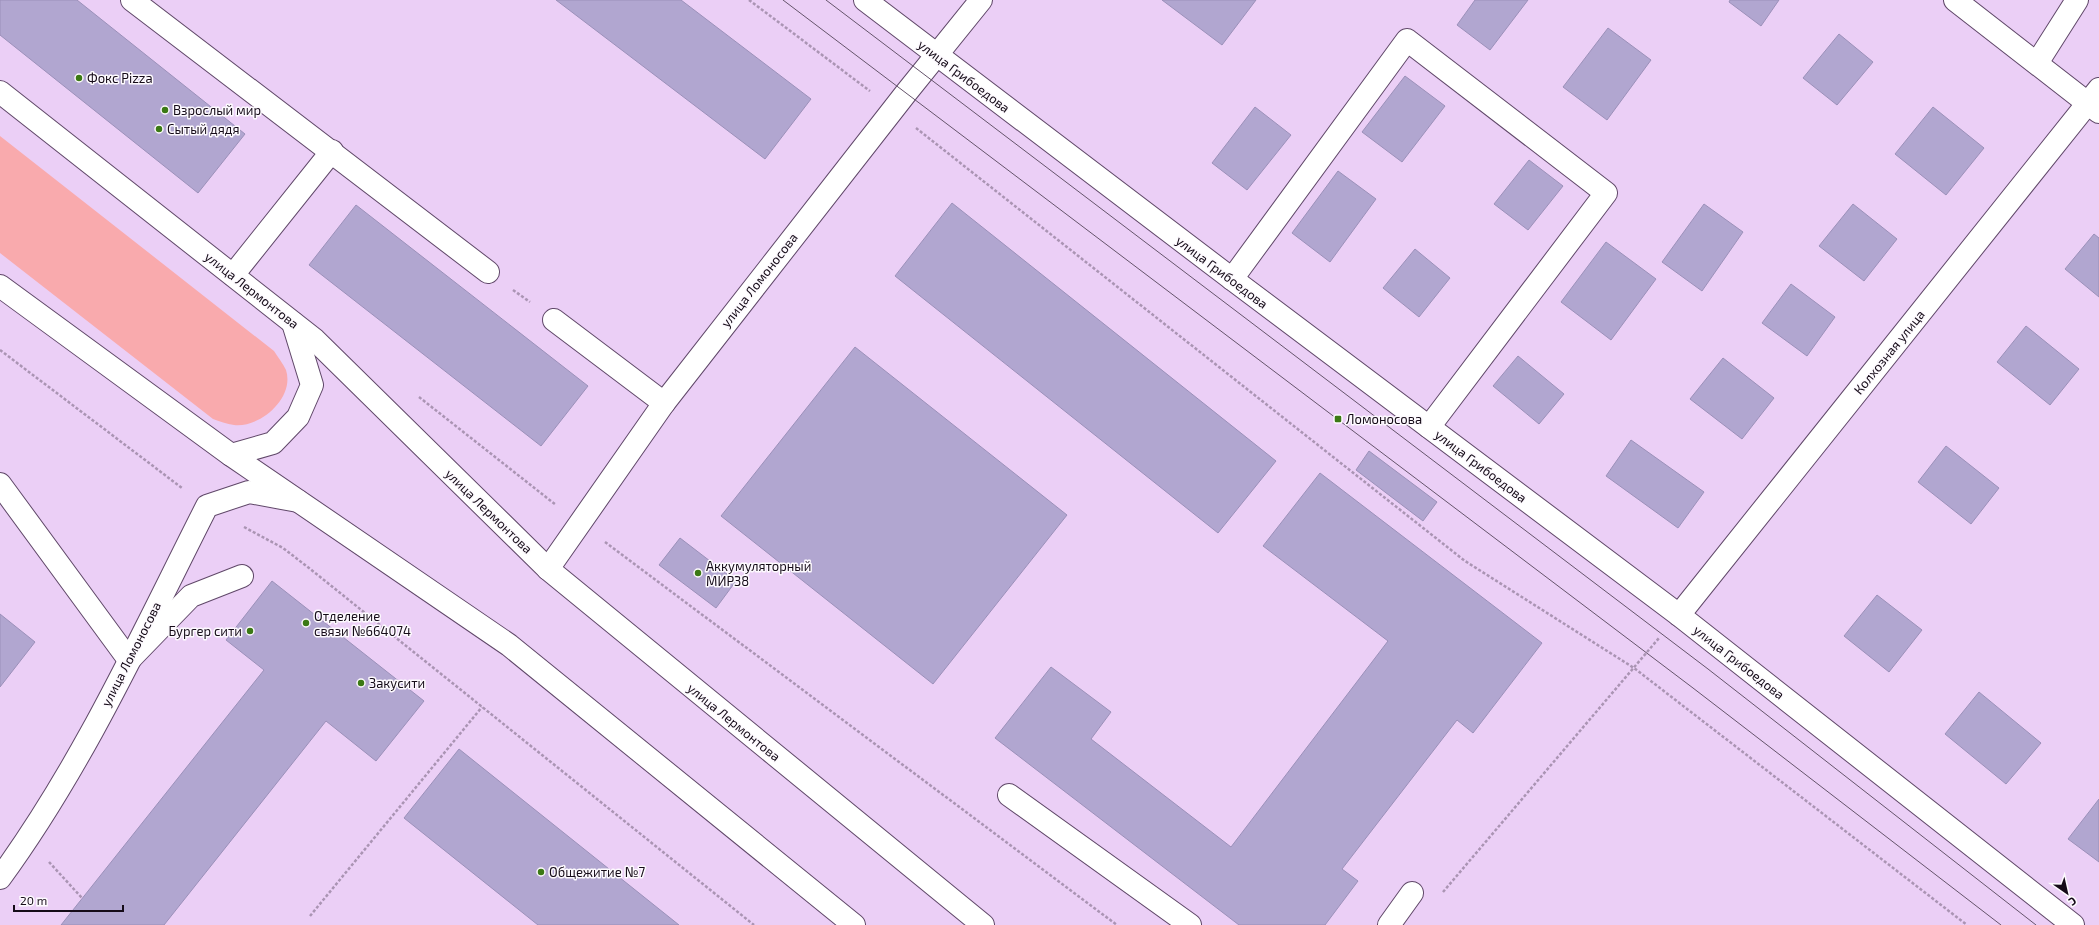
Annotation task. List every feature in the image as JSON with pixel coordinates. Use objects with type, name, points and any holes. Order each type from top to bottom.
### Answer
[{"type":"street","points":[[132,0],[332,151],[488,272]]},
{"type":"street","name":"улица Грибоедова","points":[[865,0],[1232,279],[1679,615],[2073,925]]},
{"type":"street","name":"улица Ломоносова","points":[[548,569],[664,403],[981,0]]},
{"type":"street","points":[[1955,0],[2037,63],[2095,101]]},
{"type":"street","points":[[2037,63],[2077,0]]},
{"type":"street","points":[[1232,279],[1407,40],[1606,193],[1429,427]]},
{"type":"street","name":"улица Лермонтова","points":[[0,92],[315,340],[548,569],[983,925]]},
{"type":"street","name":"Колхозная улица","points":[[1679,615],[2095,101]]},
{"type":"street","points":[[233,275],[332,151]]},
{"type":"street","points":[[0,286],[231,455],[509,645],[854,925]]},
{"type":"street","points":[[554,320],[664,403]]},
{"type":"street","points":[[231,455],[273,443],[298,417],[312,385],[293,323]]},
{"type":"street","points":[[0,484],[129,660],[191,596],[242,576]]},
{"type":"street","points":[[207,506],[249,492],[298,501]]},
{"type":"street","name":"улица Ломоносова","points":[[0,878],[29,839],[73,766],[129,660],[207,506]]},
{"type":"street","points":[[1009,795],[1190,925]]},
{"type":"street","points":[[1389,925],[1412,893]]},
{"type":"path","points":[[749,0],[894,110],[1465,561],[1634,668],[1967,925]]},
{"type":"path","points":[[488,272],[554,320]]},
{"type":"path","points":[[0,350],[207,506],[283,548],[754,925]]},
{"type":"path","points":[[413,392],[580,524],[1117,925]]},
{"type":"path","points":[[1440,895],[1679,615]]},
{"type":"path","points":[[310,916],[482,707]]},
{"type":"path","points":[[29,839],[82,898]]},
{"type":"shaded area","points":[[0,136],[274,351],[286,370],[287,381],[285,391],[273,409],[254,422],[244,425],[231,425],[213,419],[0,253]]},
{"type":"building","points":[[0,0],[77,0],[245,134],[198,193],[0,35]]},
{"type":"building","points":[[556,0],[681,0],[811,99],[765,159]]},
{"type":"building","points":[[1162,0],[1256,0],[1222,45]]},
{"type":"building","points":[[1475,0],[1528,0],[1490,50],[1457,25]]},
{"type":"building","points":[[1730,0],[1779,0],[1761,26],[1729,2]]},
{"type":"building","points":[[1608,28],[1651,60],[1607,120],[1563,87]]},
{"type":"building","points":[[1839,34],[1873,62],[1837,105],[1803,78]]},
{"type":"building","points":[[1405,76],[1445,106],[1402,162],[1362,132]]},
{"type":"building","points":[[1255,107],[1291,135],[1247,190],[1212,163]]},
{"type":"building","points":[[1933,107],[1984,148],[1946,195],[1895,154]]},
{"type":"building","points":[[1529,160],[1563,186],[1528,230],[1494,204]]},
{"type":"building","points":[[1338,171],[1376,199],[1330,262],[1292,233]]},
{"type":"building","points":[[952,203],[1276,461],[1218,533],[895,276]]},
{"type":"building","points":[[1704,204],[1743,232],[1702,291],[1662,262]]},
{"type":"building","points":[[1853,204],[1897,239],[1864,281],[1819,246]]},
{"type":"building","points":[[356,205],[588,386],[541,446],[309,265]]},
{"type":"building","points":[[2094,234],[2099,238],[2099,297],[2065,269]]},
{"type":"building","points":[[1606,242],[1656,279],[1611,340],[1561,302]]},
{"type":"building","points":[[1415,249],[1450,278],[1419,317],[1383,288]]},
{"type":"building","points":[[1791,284],[1835,317],[1807,356],[1762,323]]},
{"type":"building","points":[[2026,326],[2079,369],[2050,405],[1997,362]]},
{"type":"building","points":[[855,347],[1067,515],[933,684],[721,516]]},
{"type":"building","points":[[1518,356],[1564,394],[1539,424],[1493,386]]},
{"type":"building","points":[[1723,358],[1774,398],[1742,439],[1690,399]]},
{"type":"building","points":[[1631,440],[1704,492],[1678,528],[1606,476]]},
{"type":"building","points":[[1946,446],[1999,488],[1971,524],[1918,482]]},
{"type":"building","points":[[1369,451],[1437,502],[1423,521],[1356,470]]},
{"type":"building","points":[[1320,473],[1542,643],[1473,733],[1457,720],[1342,869],[1358,881],[1325,925],[1239,925],[995,738],[1051,667],[1111,712],[1091,739],[1231,847],[1388,641],[1263,546]]},
{"type":"building","name":"Аккумуляторный МИР38","points":[[680,538],[736,581],[716,608],[659,565]]},
{"type":"building","points":[[272,581],[424,701],[376,761],[326,721],[164,925],[61,925],[264,670],[226,640]]},
{"type":"building","points":[[1877,595],[1922,630],[1889,672],[1844,636]]},
{"type":"building","points":[[0,614],[35,642],[0,687]]},
{"type":"building","points":[[1979,692],[2041,743],[2006,784],[1945,734]]},
{"type":"building","name":"Общежитие №7","points":[[459,749],[679,925],[538,925],[404,818]]},
{"type":"building","points":[[2099,799],[2099,862],[2068,839]]},
{"type":"tram line","points":[[783,0],[1693,688],[2001,925]]},
{"type":"tram line","points":[[826,0],[1708,669],[2036,925]]},
{"type":"place","name":"Фокс Pizza","points":[[79,78]]},
{"type":"place","name":"Взрослый мир","points":[[165,110]]},
{"type":"place","name":"Сытый дядя","points":[[159,129]]},
{"type":"place","name":"Ломоносова","points":[[1338,419]]},
{"type":"place","name":"Аккумуляторный МИР38","points":[[698,573]]},
{"type":"place","name":"Отделение связи №664074","points":[[306,623]]},
{"type":"place","name":"Бургер сити","points":[[250,631]]},
{"type":"place","name":"Закусити","points":[[361,683]]},
{"type":"place","name":"Общежитие №7","points":[[541,872]]}]
